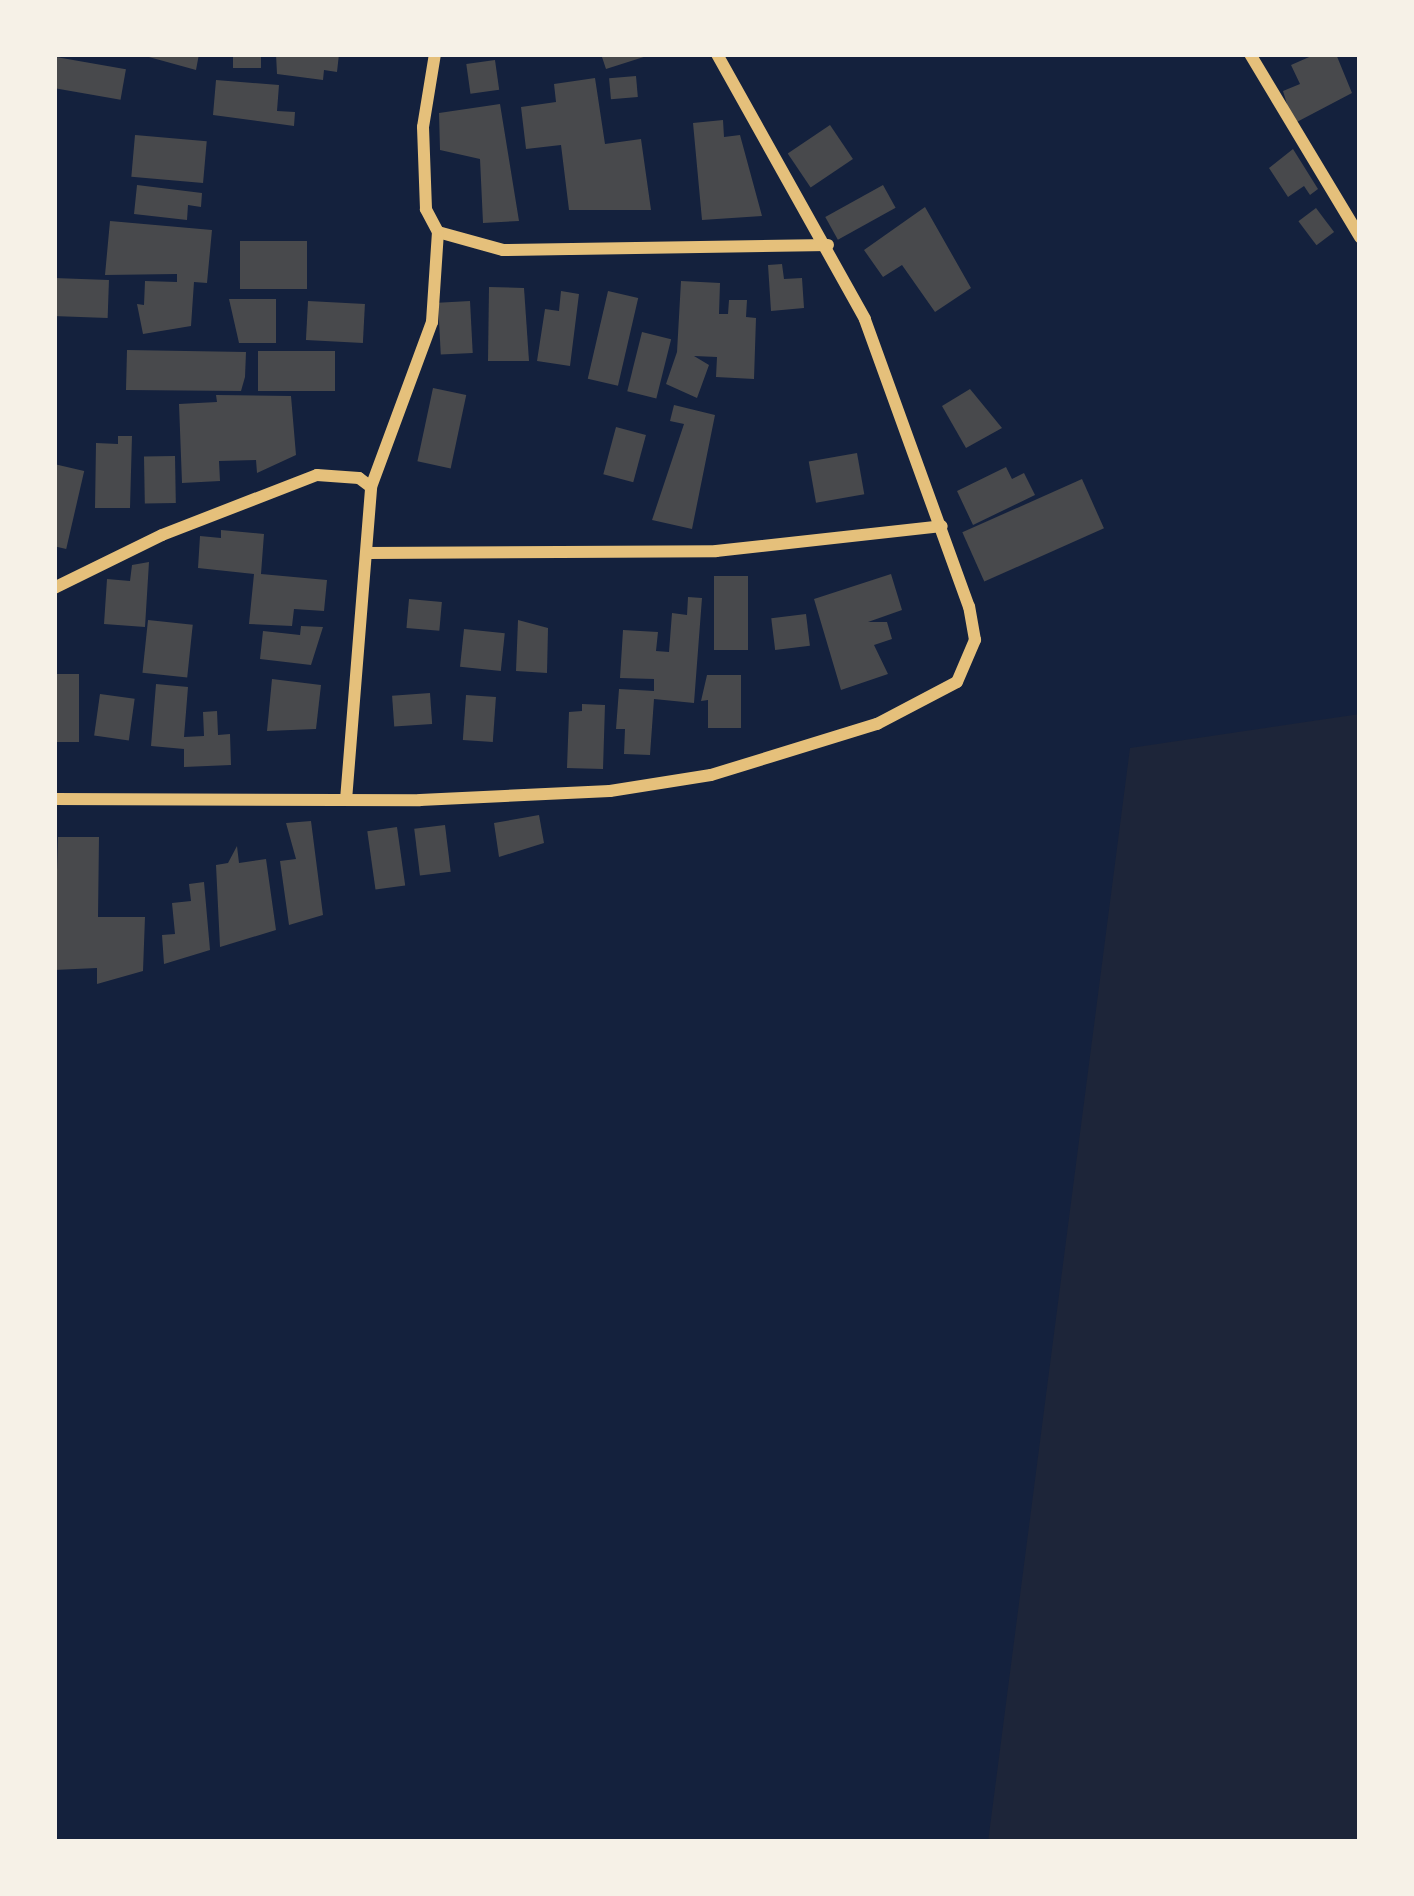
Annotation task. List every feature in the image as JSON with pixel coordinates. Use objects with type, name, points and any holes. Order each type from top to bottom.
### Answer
[{"type":"street","points":[[346,800],[371,487],[426,357],[438,232],[423,174],[435,54]]},
{"type":"street","points":[[54,799],[346,800],[610,791],[711,775],[878,724],[934,699],[970,664],[975,640],[942,526],[865,319],[828,244],[717,54]]},
{"type":"street","points":[[1250,54],[1360,237]]},
{"type":"street","points":[[438,232],[502,250],[828,244]]},
{"type":"street","points":[[54,588],[298,481],[344,476],[371,487]]},
{"type":"street","points":[[368,553],[716,550],[942,526]]},
{"type":"shaded area","points":[[1360,714],[1360,1842],[988,1842],[1130,748]]},
{"type":"building","points":[[138,54],[199,54],[196,70]]},
{"type":"building","points":[[233,54],[261,54],[261,68],[233,68]]},
{"type":"building","points":[[276,54],[339,54],[337,72],[324,70],[323,80],[277,74]]},
{"type":"building","points":[[601,54],[650,54],[650,55],[606,69]]},
{"type":"building","points":[[1316,54],[1336,54],[1352,93],[1293,124],[1283,91],[1300,84],[1291,65]]},
{"type":"building","points":[[56,57],[126,69],[121,100],[54,88]]},
{"type":"building","points":[[495,60],[499,90],[470,94],[466,64]]},
{"type":"building","points":[[636,76],[638,97],[611,99],[609,78]]},
{"type":"building","points":[[595,78],[605,144],[641,139],[651,210],[569,210],[561,145],[526,149],[521,107],[556,102],[554,84]]},
{"type":"building","points":[[216,80],[279,85],[277,111],[295,112],[294,126],[213,115]]},
{"type":"building","points":[[500,104],[519,221],[483,223],[480,159],[440,150],[439,113]]},
{"type":"building","points":[[723,120],[724,137],[740,135],[762,216],[702,220],[693,123]]},
{"type":"building","points":[[830,125],[853,159],[811,188],[788,154]]},
{"type":"building","points":[[135,135],[207,141],[203,183],[131,177]]},
{"type":"building","points":[[1293,149],[1318,189],[1310,195],[1304,186],[1288,197],[1269,168]]},
{"type":"building","points":[[137,185],[202,193],[201,207],[188,205],[187,220],[134,214]]},
{"type":"building","points":[[883,185],[896,208],[838,240],[825,217]]},
{"type":"building","points":[[925,207],[971,288],[935,312],[902,265],[883,277],[864,250]]},
{"type":"building","points":[[1316,208],[1334,232],[1316,245],[1298,221]]},
{"type":"building","points":[[110,221],[212,230],[207,283],[194,282],[191,326],[143,334],[137,304],[144,305],[145,281],[177,282],[177,274],[105,275]]},
{"type":"building","points":[[240,241],[307,241],[307,289],[240,289]]},
{"type":"building","points":[[782,264],[784,279],[802,278],[804,308],[771,311],[768,265]]},
{"type":"building","points":[[54,278],[109,280],[108,318],[54,316]]},
{"type":"building","points":[[681,281],[720,283],[719,314],[728,314],[729,300],[747,300],[746,317],[756,318],[754,379],[716,377],[717,357],[694,356],[709,365],[697,398],[666,384],[677,352]]},
{"type":"building","points":[[489,287],[524,288],[529,361],[488,361]]},
{"type":"building","points":[[561,291],[579,294],[570,366],[537,361],[545,309],[559,311]]},
{"type":"building","points":[[608,291],[638,298],[618,386],[588,379]]},
{"type":"building","points":[[229,299],[276,299],[276,343],[239,343]]},
{"type":"building","points":[[308,301],[365,304],[363,343],[306,340]]},
{"type":"building","points":[[470,301],[473,353],[441,355],[438,303]]},
{"type":"building","points":[[642,332],[671,339],[656,398],[627,391]]},
{"type":"building","points":[[127,350],[246,352],[241,391],[126,390]]},
{"type":"building","points":[[258,351],[335,351],[335,391],[258,391]]},
{"type":"building","points":[[433,388],[466,395],[451,468],[417,461]]},
{"type":"building","points":[[970,389],[1002,428],[966,448],[942,406]]},
{"type":"building","points":[[216,395],[291,396],[296,455],[257,473],[256,460],[219,461],[220,481],[182,483],[179,404],[217,402]]},
{"type":"building","points":[[674,405],[715,415],[692,529],[652,520],[684,424],[670,421]]},
{"type":"building","points":[[616,427],[646,435],[633,482],[603,474]]},
{"type":"building","points":[[118,436],[132,436],[130,508],[95,508],[96,443],[118,444]]},
{"type":"building","points":[[857,453],[864,494],[816,503],[809,462]]},
{"type":"building","points":[[175,456],[176,503],[145,504],[144,457]]},
{"type":"building","points":[[54,464],[84,471],[66,549],[54,546]]},
{"type":"building","points":[[1006,467],[1012,479],[1024,473],[1035,495],[973,525],[957,491]]},
{"type":"building","points":[[1082,479],[1104,528],[984,582],[962,532]]},
{"type":"building","points":[[221,530],[264,534],[261,574],[327,580],[324,611],[294,609],[292,626],[249,624],[254,574],[198,568],[200,536],[221,538]]},
{"type":"building","points":[[149,562],[145,627],[104,624],[107,579],[130,581],[132,565]]},
{"type":"building","points":[[891,574],[902,610],[868,622],[887,622],[892,639],[874,645],[888,674],[841,690],[814,599]]},
{"type":"building","points":[[714,576],[748,576],[748,650],[714,650]]},
{"type":"building","points":[[688,597],[702,598],[694,703],[654,699],[650,755],[624,754],[625,729],[616,729],[619,689],[654,691],[654,679],[620,678],[623,630],[658,632],[656,651],[669,652],[672,613],[687,615]]},
{"type":"building","points":[[409,599],[442,602],[439,631],[406,628]]},
{"type":"building","points":[[806,614],[810,646],[775,650],[771,618]]},
{"type":"building","points":[[148,620],[193,625],[187,677],[142,673]]},
{"type":"building","points":[[518,620],[548,628],[547,673],[516,671]]},
{"type":"building","points":[[301,626],[323,627],[311,665],[260,659],[263,631],[300,635]]},
{"type":"building","points":[[464,629],[505,633],[501,671],[460,667]]},
{"type":"building","points":[[54,674],[79,674],[79,742],[54,742]]},
{"type":"building","points":[[707,675],[741,675],[741,728],[708,728],[708,700],[701,701]]},
{"type":"building","points":[[272,679],[321,685],[316,729],[267,731]]},
{"type":"building","points":[[156,684],[188,687],[184,737],[204,736],[203,712],[217,711],[218,735],[230,734],[231,765],[184,767],[184,749],[151,746]]},
{"type":"building","points":[[430,693],[432,724],[394,727],[392,696]]},
{"type":"building","points":[[100,694],[135,699],[129,740],[94,736]]},
{"type":"building","points":[[466,695],[496,697],[493,742],[463,740]]},
{"type":"building","points":[[582,704],[605,705],[603,769],[567,768],[569,712],[582,711]]},
{"type":"building","points":[[539,815],[544,843],[499,857],[494,823]]},
{"type":"building","points":[[311,821],[323,915],[289,925],[280,861],[296,859],[286,823]]},
{"type":"building","points":[[445,825],[451,872],[420,875],[414,829]]},
{"type":"building","points":[[397,827],[405,885],[376,890],[367,831]]},
{"type":"building","points":[[58,837],[99,837],[98,917],[145,917],[143,971],[97,984],[97,968],[54,970]]},
{"type":"building","points":[[237,846],[239,863],[266,859],[276,930],[220,947],[216,865],[228,863]]},
{"type":"building","points":[[204,882],[210,950],[164,964],[162,935],[175,934],[172,903],[191,901],[189,884]]}]
